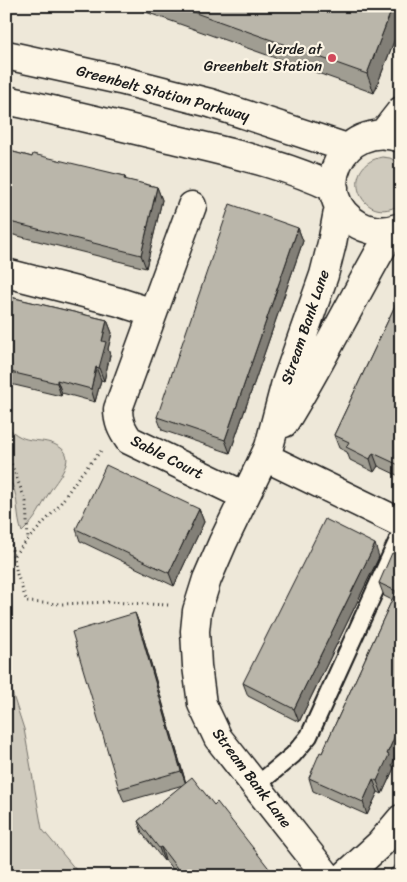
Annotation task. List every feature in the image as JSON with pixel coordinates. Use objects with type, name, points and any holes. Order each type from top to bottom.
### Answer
[{"type":"street","name":"Greenbelt Station Parkway","points":[[6,55],[111,78],[210,103],[347,148]]},
{"type":"street","points":[[6,100],[273,164],[319,181],[336,197],[351,219],[366,228],[383,231],[396,228]]},
{"type":"street","points":[[347,148],[364,137],[392,136],[401,111]]},
{"type":"street","name":"Stream Bank Lane","points":[[267,452],[285,386],[324,274],[332,243],[336,197],[336,167],[340,157],[347,148]]},
{"type":"street","name":"Sable Court","points":[[192,206],[118,409],[118,419],[123,432],[129,440],[245,496]]},
{"type":"street","name":"Stream Bank Lane","points":[[327,876],[218,738],[202,704],[195,631],[197,611],[207,579],[219,551],[267,452],[304,390],[362,280],[396,228]]},
{"type":"street","points":[[6,272],[154,313]]},
{"type":"street","points":[[267,452],[401,523]]},
{"type":"street","points":[[345,876],[380,844],[401,819]]},
{"type":"lane","points":[[256,786],[293,755],[309,736],[401,533]]},
{"type":"path","points":[[14,555],[58,507],[96,455],[123,432]]},
{"type":"path","points":[[6,450],[26,502],[28,540]]},
{"type":"path","points":[[6,536],[11,544],[27,602],[61,604],[108,602],[165,604],[197,611]]},
{"type":"shaded area","points":[[382,157],[390,158],[401,164],[401,204],[387,210],[375,208],[366,202],[360,193],[358,182],[360,172],[368,163]]},
{"type":"shaded area","points":[[6,425],[20,437],[54,444],[61,448],[67,458],[64,470],[35,517],[22,532],[14,490],[12,484],[6,483]]},
{"type":"shaded area","points":[[6,674],[24,729],[42,829],[81,876],[6,876]]},
{"type":"building","name":"Verde at Greenbelt Station","points":[[176,6],[393,6],[367,74]]},
{"type":"building","points":[[6,150],[32,157],[33,154],[125,176],[124,179],[157,187],[141,255],[6,221]]},
{"type":"building","points":[[230,204],[298,228],[225,440],[157,417]]},
{"type":"building","points":[[401,293],[401,466],[373,453],[370,459],[346,447],[349,442],[334,435]]},
{"type":"building","points":[[6,296],[107,320],[102,341],[106,342],[99,368],[96,367],[91,389],[57,380],[57,383],[6,371]]},
{"type":"building","points":[[106,465],[199,509],[169,573],[76,529]]},
{"type":"building","points":[[325,519],[375,544],[294,709],[243,683]]},
{"type":"building","points":[[392,553],[401,557],[401,722],[377,781],[373,779],[363,802],[309,778],[396,591],[379,583]]},
{"type":"building","points":[[135,613],[181,771],[119,789],[72,632]]},
{"type":"building","points":[[192,777],[214,805],[217,802],[275,876],[183,876],[161,847],[159,848],[138,821]]},
{"type":"building","points":[[401,861],[401,876],[395,876],[390,870]]},
{"type":"place","name":"Verde at Greenbelt Station","points":[[332,58]]}]
